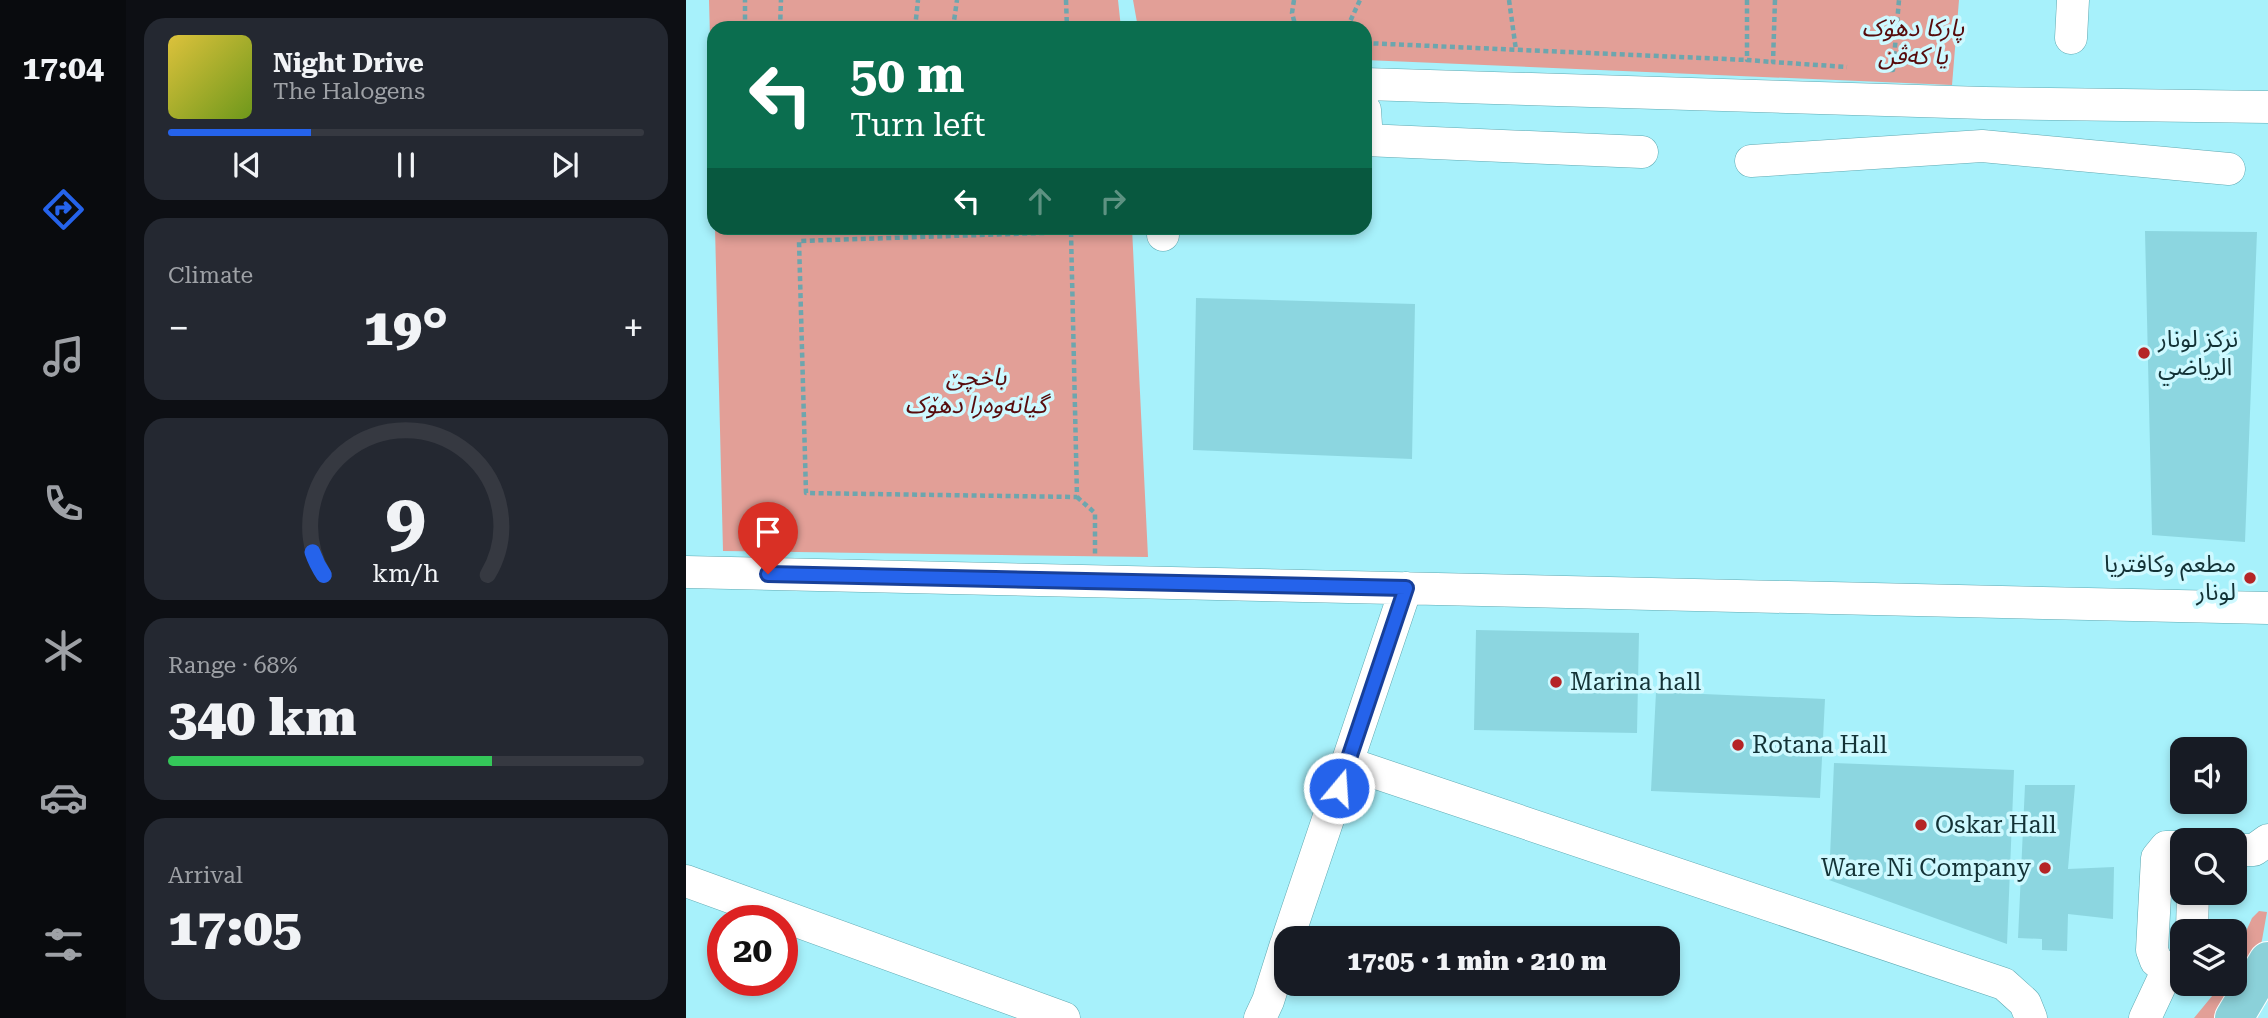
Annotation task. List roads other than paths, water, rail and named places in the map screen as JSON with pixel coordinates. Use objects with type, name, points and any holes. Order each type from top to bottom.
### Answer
[{"type":"main road","points":[[2234,1018],[2268,961]]},
{"type":"street","points":[[2071,38],[2073,0]]},
{"type":"street","points":[[1372,84],[1984,103],[2268,107]]},
{"type":"street","points":[[1982,146],[1984,103]]},
{"type":"street","points":[[1372,130],[1642,152]]},
{"type":"street","points":[[1751,161],[1982,146],[2229,169]]},
{"type":"street","points":[[686,572],[2268,608]]},
{"type":"street","points":[[1292,926],[1406,588]]},
{"type":"street","points":[[1347,762],[2004,984],[2025,1003],[2031,1018]]},
{"type":"street","points":[[2247,850],[2254,850],[2268,840]]},
{"type":"street","points":[[2170,846],[2165,846],[2157,858],[2152,950],[2156,961],[2170,964]]},
{"type":"street","points":[[686,881],[1064,1018]]},
{"type":"street","points":[[2145,1018],[2170,974]]},
{"type":"street","points":[[1260,1018],[1274,982]]},
{"type":"place","name":"نركز لونار الرياضي","points":[[2144,353]]},
{"type":"place","name":"مطعم وكافتريا لونار","points":[[2250,578]]},
{"type":"place","name":"Marina hall","points":[[1556,682]]},
{"type":"place","name":"Rotana Hall","points":[[1738,745]]},
{"type":"place","name":"Oskar Hall","points":[[1921,825]]},
{"type":"place","name":"Ware Ni Company","points":[[2045,868]]},
{"type":"park label","name":"پاركا دهۆک يا كەڤن","points":[[1913,42]]},
{"type":"park label","name":"باخچێ گیانه‌وه‌را دهۆک","points":[[976,391]]}]
